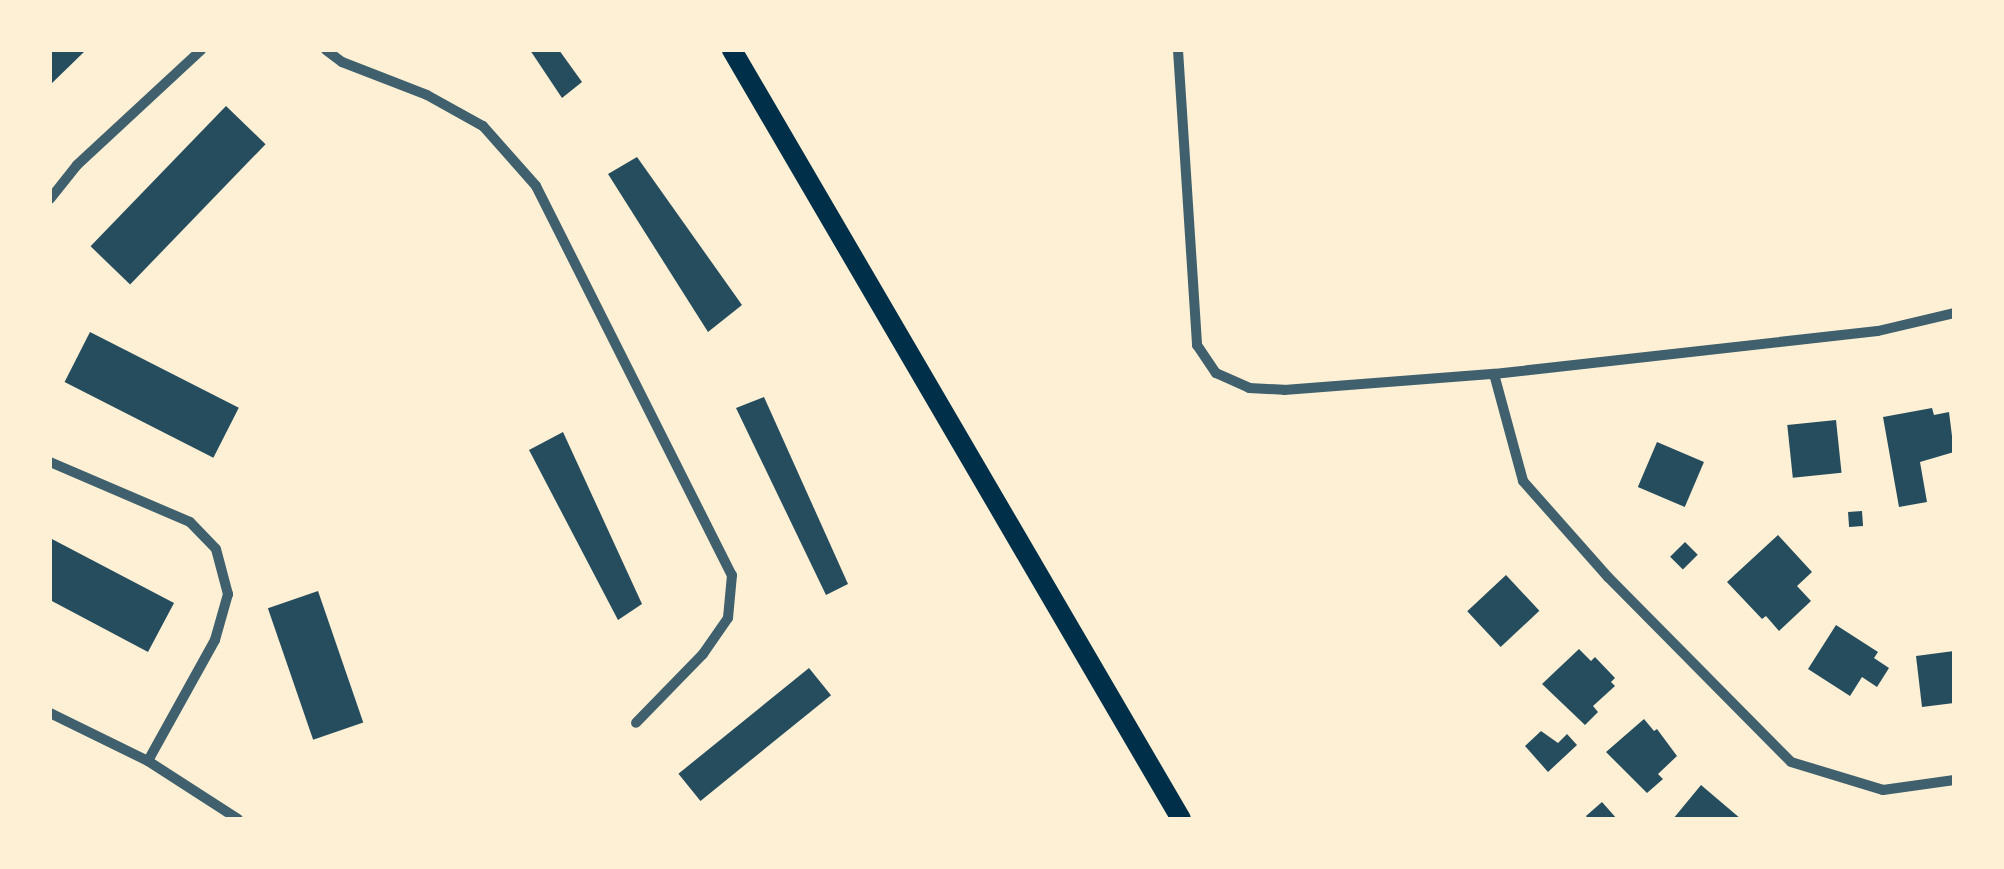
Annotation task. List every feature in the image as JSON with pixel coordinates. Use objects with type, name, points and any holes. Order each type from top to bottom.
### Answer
[{"type":"main road","points":[[732,50],[1181,819]]},
{"type":"street","points":[[50,199],[77,165],[201,50]]},
{"type":"street","points":[[326,50],[342,62],[427,95],[483,126],[536,186],[732,575],[728,618],[702,654],[636,723]]},
{"type":"street","points":[[1178,50],[1197,345],[1216,372],[1249,388],[1284,390],[1494,374],[1878,330],[1954,314]]},
{"type":"street","points":[[1494,374],[1524,481],[1608,577],[1791,762],[1883,790],[1954,780]]},
{"type":"street","points":[[50,462],[190,522],[216,549],[228,594],[215,640],[148,761]]},
{"type":"street","points":[[50,713],[148,761],[238,819]]},
{"type":"building","points":[[50,50],[86,50],[50,85]]},
{"type":"building","points":[[530,50],[559,50],[582,82],[562,98]]},
{"type":"building","points":[[226,106],[266,144],[130,284],[91,246]]},
{"type":"building","points":[[637,157],[742,305],[708,332],[608,174]]},
{"type":"building","points":[[90,332],[239,408],[213,458],[65,382]]},
{"type":"building","points":[[764,397],[848,584],[826,595],[736,408]]},
{"type":"building","points":[[1932,408],[1934,415],[1949,412],[1954,452],[1920,462],[1927,502],[1899,507],[1883,417]]},
{"type":"building","points":[[1836,420],[1842,473],[1793,478],[1787,425]]},
{"type":"building","points":[[563,432],[642,604],[618,620],[529,450]]},
{"type":"building","points":[[1657,442],[1704,462],[1685,507],[1638,487]]},
{"type":"building","points":[[1862,511],[1863,526],[1849,527],[1848,512]]},
{"type":"building","points":[[1778,535],[1812,572],[1797,586],[1811,601],[1779,631],[1727,582]]},
{"type":"building","points":[[50,538],[174,603],[148,652],[50,600]]},
{"type":"building","points":[[1685,542],[1698,555],[1683,570],[1670,557]]},
{"type":"building","points":[[1506,575],[1539,611],[1501,647],[1467,611]]},
{"type":"building","points":[[318,591],[363,722],[313,740],[268,608]]},
{"type":"building","points":[[1836,625],[1878,652],[1874,658],[1889,668],[1877,687],[1862,677],[1850,696],[1808,669]]},
{"type":"building","points":[[1579,649],[1591,661],[1595,657],[1615,678],[1611,682],[1615,686],[1593,706],[1598,712],[1585,725],[1542,684]]},
{"type":"building","points":[[1954,651],[1954,703],[1922,707],[1916,656]]},
{"type":"building","points":[[809,668],[831,695],[700,801],[678,774]]},
{"type":"building","points":[[1644,719],[1654,731],[1657,729],[1677,756],[1658,774],[1663,779],[1647,793],[1606,752]]},
{"type":"building","points":[[1541,731],[1558,743],[1567,734],[1577,745],[1548,772],[1525,746]]},
{"type":"building","points":[[1701,785],[1741,819],[1673,819]]},
{"type":"building","points":[[1602,802],[1617,819],[1588,819],[1586,816]]}]
